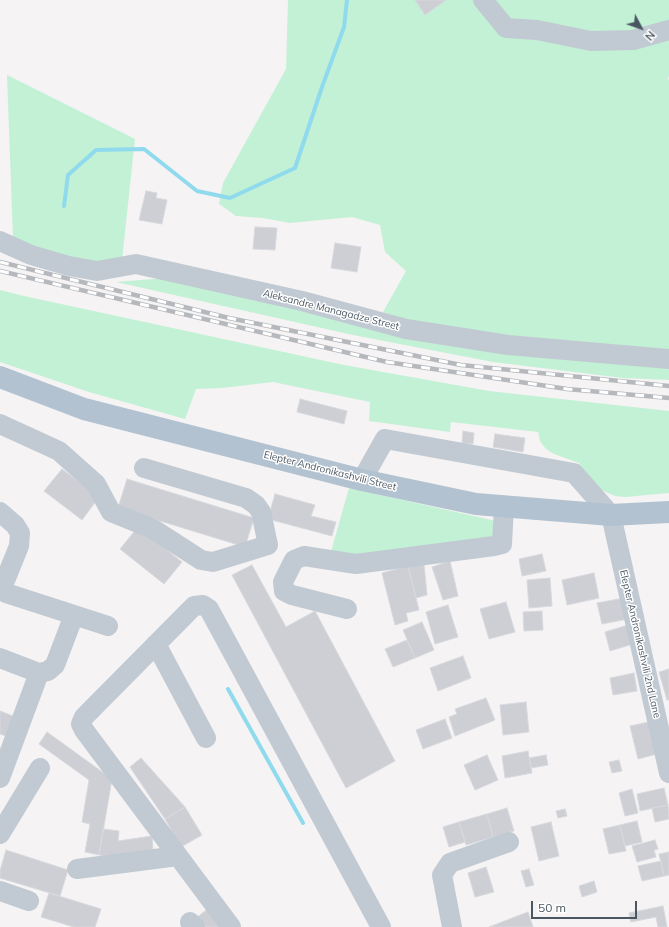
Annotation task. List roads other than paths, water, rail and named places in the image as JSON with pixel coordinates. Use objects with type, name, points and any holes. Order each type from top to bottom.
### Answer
[{"type":"main road","name":"Elepter Andronikashvili Street","points":[[0,377],[84,409],[362,480],[476,504],[611,515],[669,512]]},
{"type":"street","points":[[483,0],[506,28],[537,30],[591,42],[633,40],[669,30]]},
{"type":"street","name":"Aleksandre Managadze Street","points":[[0,241],[31,255],[69,266],[97,271],[136,264],[302,301],[406,329],[508,346],[669,359]]},
{"type":"street","points":[[0,424],[59,451],[96,484],[111,512],[153,529],[201,560],[213,562],[268,545],[261,512],[256,505],[246,498],[144,468]]},
{"type":"street","points":[[362,480],[385,439],[574,473],[611,515]]},
{"type":"street","points":[[347,609],[292,595],[284,591],[283,582],[294,560],[304,556],[356,564],[502,544],[504,507]]},
{"type":"street","points":[[0,512],[15,525],[20,533],[19,546],[7,554],[2,588],[6,593],[108,626]]},
{"type":"street","name":"Elepter Andronikashvili 2nd Lane","points":[[611,515],[669,774]]},
{"type":"street","points":[[231,927],[81,724],[84,717],[194,606],[203,605],[209,609],[381,927]]},
{"type":"street","points":[[0,658],[39,673],[48,671],[55,665],[74,615]]},
{"type":"street","points":[[156,644],[206,738]]},
{"type":"street","points":[[0,778],[39,673]]},
{"type":"street","points":[[0,834],[40,768]]},
{"type":"street","points":[[452,927],[442,875],[450,863],[509,842]]},
{"type":"street","points":[[77,869],[178,856]]},
{"type":"street","points":[[0,891],[29,901]]},
{"type":"waterway","points":[[64,206],[68,175],[96,150],[144,149],[197,191],[230,198],[295,168],[344,27],[347,0]]},
{"type":"waterway","points":[[228,689],[303,823]]},
{"type":"railway","points":[[0,262],[229,318],[461,365],[669,386]]},
{"type":"railway","points":[[0,271],[387,362],[567,389],[669,398]]}]
